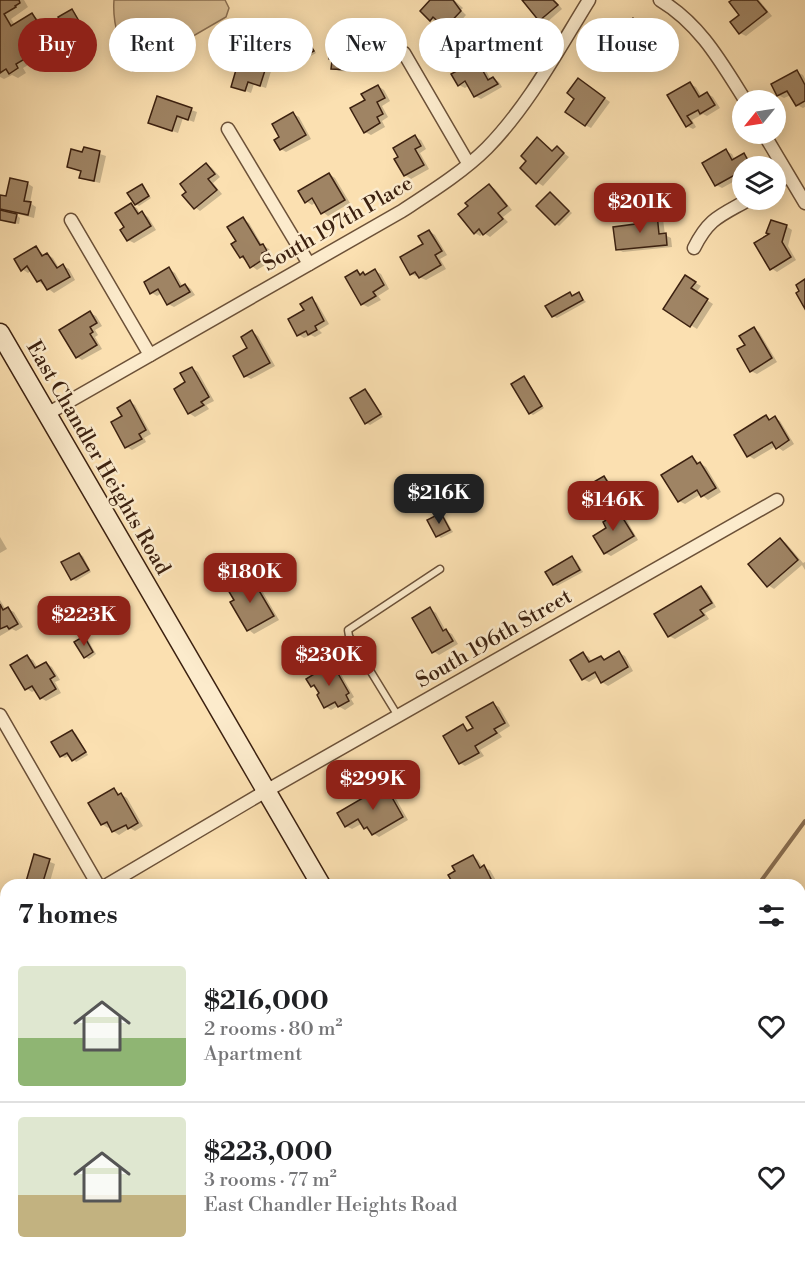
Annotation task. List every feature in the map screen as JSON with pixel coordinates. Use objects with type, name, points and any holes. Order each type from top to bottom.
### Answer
[{"type":"main road","name":"East Chandler Heights Road","points":[[0,333],[317,879]]},
{"type":"street","name":"South 197th Place","points":[[47,414],[402,211],[468,163],[486,149],[520,109],[589,0]]},
{"type":"street","points":[[660,0],[677,10],[697,29],[739,90]]},
{"type":"street","points":[[407,58],[468,163]]},
{"type":"street","points":[[228,129],[309,264]]},
{"type":"street","points":[[770,144],[805,203]]},
{"type":"street","points":[[694,248],[703,230],[711,221],[732,209]]},
{"type":"street","points":[[71,220],[150,356]]},
{"type":"street","name":"South 196th Street","points":[[116,879],[266,791],[777,500]]},
{"type":"street","points":[[0,715],[95,879]]},
{"type":"lane","points":[[398,716],[349,636],[348,630],[440,569]]},
{"type":"shaded area","points":[[114,0],[225,0],[229,8],[224,18],[208,18],[208,27],[196,34],[196,18],[114,18]]},
{"type":"building","points":[[0,0],[19,0],[20,3],[16,7],[4,14],[11,26],[18,22],[18,63],[16,64],[18,68],[9,74],[6,69],[0,73]]},
{"type":"building","points":[[430,0],[453,0],[461,11],[454,18],[427,18],[420,11]]},
{"type":"building","points":[[522,0],[553,0],[558,5],[543,18],[537,18]]},
{"type":"building","points":[[757,0],[767,12],[739,34],[730,22],[739,15],[729,2]]},
{"type":"building","points":[[72,9],[77,18],[59,18]]},
{"type":"building","points":[[32,13],[35,18],[24,18]]},
{"type":"building","points":[[797,70],[805,85],[805,101],[796,106],[786,90],[774,90],[771,84]]},
{"type":"building","points":[[235,72],[264,72],[260,86],[248,82],[245,91],[231,87]]},
{"type":"building","points":[[484,72],[488,80],[493,77],[498,84],[474,97],[465,81],[458,86],[451,74]]},
{"type":"building","points":[[578,78],[605,98],[585,126],[565,112],[574,99],[567,93]]},
{"type":"building","points":[[690,82],[699,97],[707,92],[715,105],[700,114],[698,110],[687,116],[692,123],[686,127],[667,95]]},
{"type":"building","points":[[378,85],[385,98],[377,102],[383,114],[377,117],[380,123],[364,133],[350,108],[365,100],[361,94]]},
{"type":"building","points":[[157,96],[192,108],[188,120],[177,116],[172,131],[148,123]]},
{"type":"building","points":[[293,112],[306,135],[280,150],[274,140],[279,137],[272,124]]},
{"type":"building","points":[[415,135],[421,146],[415,149],[424,165],[404,176],[394,159],[398,157],[393,148]]},
{"type":"building","points":[[537,137],[552,151],[557,146],[564,153],[536,184],[520,168],[526,161],[521,156]]},
{"type":"building","points":[[84,147],[100,151],[94,181],[79,178],[81,171],[67,167],[71,149],[82,152]]},
{"type":"building","points":[[726,149],[732,160],[732,177],[715,186],[702,163]]},
{"type":"building","points":[[206,163],[215,174],[208,179],[217,190],[194,209],[182,195],[186,192],[180,184]]},
{"type":"building","points":[[329,173],[345,200],[321,214],[312,198],[305,203],[298,191]]},
{"type":"building","points":[[10,178],[28,182],[24,201],[31,202],[28,215],[0,209],[0,195],[6,196]]},
{"type":"building","points":[[142,184],[149,196],[135,205],[127,193]]},
{"type":"building","points":[[489,184],[507,206],[498,213],[503,219],[483,235],[479,229],[474,234],[458,214],[468,206],[465,203]]},
{"type":"building","points":[[550,192],[569,211],[555,225],[536,206]]},
{"type":"building","points":[[131,203],[138,214],[142,211],[151,226],[127,241],[120,230],[124,227],[115,213]]},
{"type":"building","points":[[0,210],[17,214],[15,223],[0,220]]},
{"type":"building","points":[[657,214],[659,234],[666,233],[667,245],[616,250],[613,227],[635,224],[634,216]]},
{"type":"building","points":[[243,217],[260,245],[263,244],[267,251],[262,253],[265,258],[250,268],[243,256],[240,258],[231,244],[236,241],[227,227]]},
{"type":"building","points":[[771,220],[787,225],[782,242],[791,257],[770,270],[754,243],[769,234],[766,233]]},
{"type":"building","points":[[429,230],[442,251],[435,255],[441,265],[419,278],[415,272],[410,275],[400,257],[423,244],[418,236]]},
{"type":"building","points":[[36,246],[42,256],[47,253],[57,268],[63,264],[70,277],[47,290],[41,280],[37,282],[27,266],[21,271],[14,259]]},
{"type":"building","points":[[169,267],[180,287],[185,284],[190,292],[167,305],[158,289],[150,294],[144,282]]},
{"type":"building","points":[[375,269],[384,285],[373,292],[376,296],[361,305],[345,277],[357,270],[360,275],[363,272],[365,275]]},
{"type":"building","points":[[685,275],[696,282],[691,288],[708,299],[690,327],[663,309]]},
{"type":"building","points":[[805,279],[805,309],[796,293],[799,291],[796,285]]},
{"type":"building","points":[[570,292],[572,296],[579,292],[583,300],[552,317],[545,306]]},
{"type":"building","points":[[312,297],[324,321],[315,326],[317,330],[308,335],[306,331],[297,336],[288,319],[304,310],[300,304]]},
{"type":"building","points":[[90,311],[97,323],[90,327],[93,332],[90,334],[97,345],[76,358],[59,330]]},
{"type":"building","points":[[754,327],[772,358],[750,372],[737,349],[745,345],[739,336]]},
{"type":"building","points":[[252,330],[270,363],[244,377],[233,356],[247,348],[241,337]]},
{"type":"building","points":[[192,367],[209,397],[201,402],[204,405],[188,414],[174,389],[185,382],[180,373]]},
{"type":"building","points":[[524,376],[542,406],[529,414],[511,384]]},
{"type":"building","points":[[365,389],[381,414],[365,424],[350,398]]},
{"type":"building","points":[[130,400],[146,430],[139,434],[142,439],[125,448],[111,422],[122,416],[117,408]]},
{"type":"building","points":[[766,415],[769,420],[775,416],[789,440],[776,449],[772,442],[747,457],[734,435]]},
{"type":"building","points":[[692,456],[697,464],[700,462],[716,488],[701,497],[697,490],[678,502],[661,475]]},
{"type":"building","points":[[604,476],[616,496],[597,507],[585,487]]},
{"type":"building","points":[[616,507],[634,536],[604,554],[593,536],[606,528],[603,522],[608,519],[605,514]]},
{"type":"building","points":[[441,513],[450,530],[436,537],[427,520]]},
{"type":"building","points":[[780,538],[798,560],[767,587],[748,564]]},
{"type":"building","points":[[79,553],[89,570],[71,580],[61,562]]},
{"type":"building","points":[[572,556],[580,570],[553,585],[545,572]]},
{"type":"building","points":[[251,577],[274,616],[247,631],[230,602],[234,600],[228,590]]},
{"type":"building","points":[[701,586],[712,603],[700,610],[704,615],[668,637],[654,614]]},
{"type":"building","points":[[0,604],[3,610],[8,607],[18,624],[9,629],[7,626],[0,629]]},
{"type":"building","points":[[430,607],[443,631],[446,629],[453,641],[432,653],[412,618]]},
{"type":"building","points":[[84,636],[93,652],[84,658],[74,642]]},
{"type":"building","points":[[619,651],[628,667],[601,683],[595,672],[582,680],[570,660],[583,652],[589,662],[601,656],[604,660]]},
{"type":"building","points":[[27,655],[35,668],[46,662],[55,676],[50,679],[56,689],[40,699],[32,686],[25,690],[10,665]]},
{"type":"building","points":[[332,663],[349,693],[346,695],[349,701],[338,707],[335,702],[324,708],[317,695],[319,693],[306,679]]},
{"type":"building","points":[[493,702],[505,723],[494,729],[497,733],[475,746],[479,753],[459,764],[443,736],[463,724],[467,731],[473,728],[466,717]]},
{"type":"building","points":[[72,730],[86,752],[72,761],[67,753],[60,757],[51,742]]},
{"type":"building","points":[[385,785],[403,817],[372,835],[367,827],[364,829],[358,819],[345,827],[337,813]]},
{"type":"building","points":[[114,788],[118,795],[121,793],[138,823],[128,829],[126,825],[112,832],[107,822],[101,825],[88,803]]},
{"type":"building","points":[[34,854],[50,859],[44,879],[27,879]]},
{"type":"building","points":[[473,855],[480,868],[484,865],[491,879],[450,879],[448,875],[455,871],[452,866]]},
{"type":"waterway","points":[[762,879],[805,821]]}]
